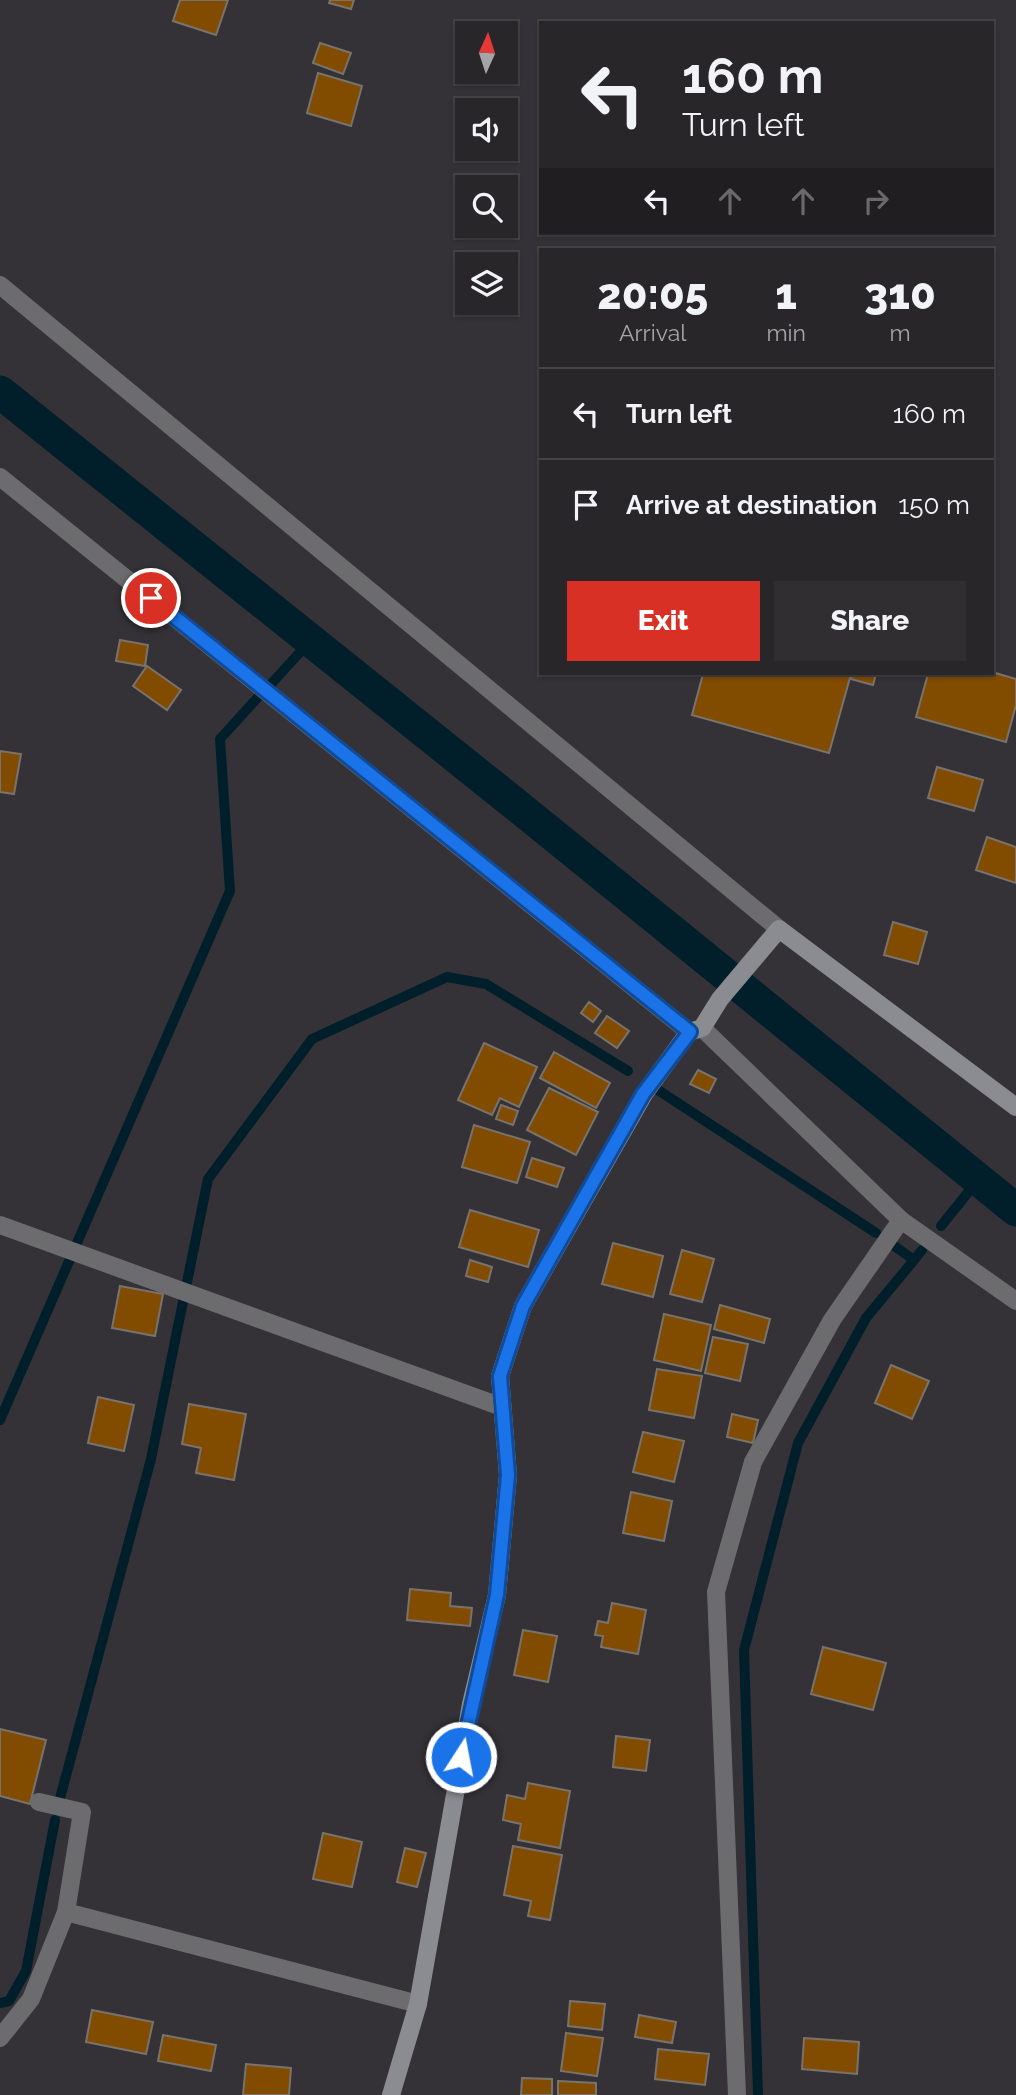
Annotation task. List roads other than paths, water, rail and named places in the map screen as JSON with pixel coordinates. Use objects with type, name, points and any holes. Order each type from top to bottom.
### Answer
[{"type":"street","points":[[0,285],[779,929],[1016,1107]]},
{"type":"street","points":[[0,477],[696,1030],[901,1220],[1016,1301]]},
{"type":"street","points":[[391,2095],[418,2004],[471,1704],[497,1595],[508,1475],[500,1376],[523,1306],[643,1094],[779,929]]},
{"type":"street","points":[[737,2095],[716,1592],[753,1462],[832,1320],[901,1220]]},
{"type":"street","points":[[0,1226],[502,1407]]},
{"type":"street","points":[[0,2038],[31,1999],[66,1912],[82,1812],[39,1802]]},
{"type":"street","points":[[66,1912],[418,2004]]},
{"type":"waterway","points":[[0,392],[1016,1210]]},
{"type":"waterway","points":[[272,683],[311,640]]},
{"type":"waterway","points":[[0,1420],[230,891],[220,739],[260,695]]},
{"type":"waterway","points":[[59,1802],[151,1459],[208,1179],[312,1039],[447,977],[486,984],[628,1071]]},
{"type":"waterway","points":[[658,1090],[876,1233]]},
{"type":"waterway","points":[[941,1226],[978,1180]]},
{"type":"waterway","points":[[893,1245],[914,1260],[922,1250]]},
{"type":"waterway","points":[[758,2095],[744,1650],[798,1443],[866,1318],[914,1260]]},
{"type":"waterway","points":[[0,2003],[9,2001],[26,1971],[55,1820]]}]
